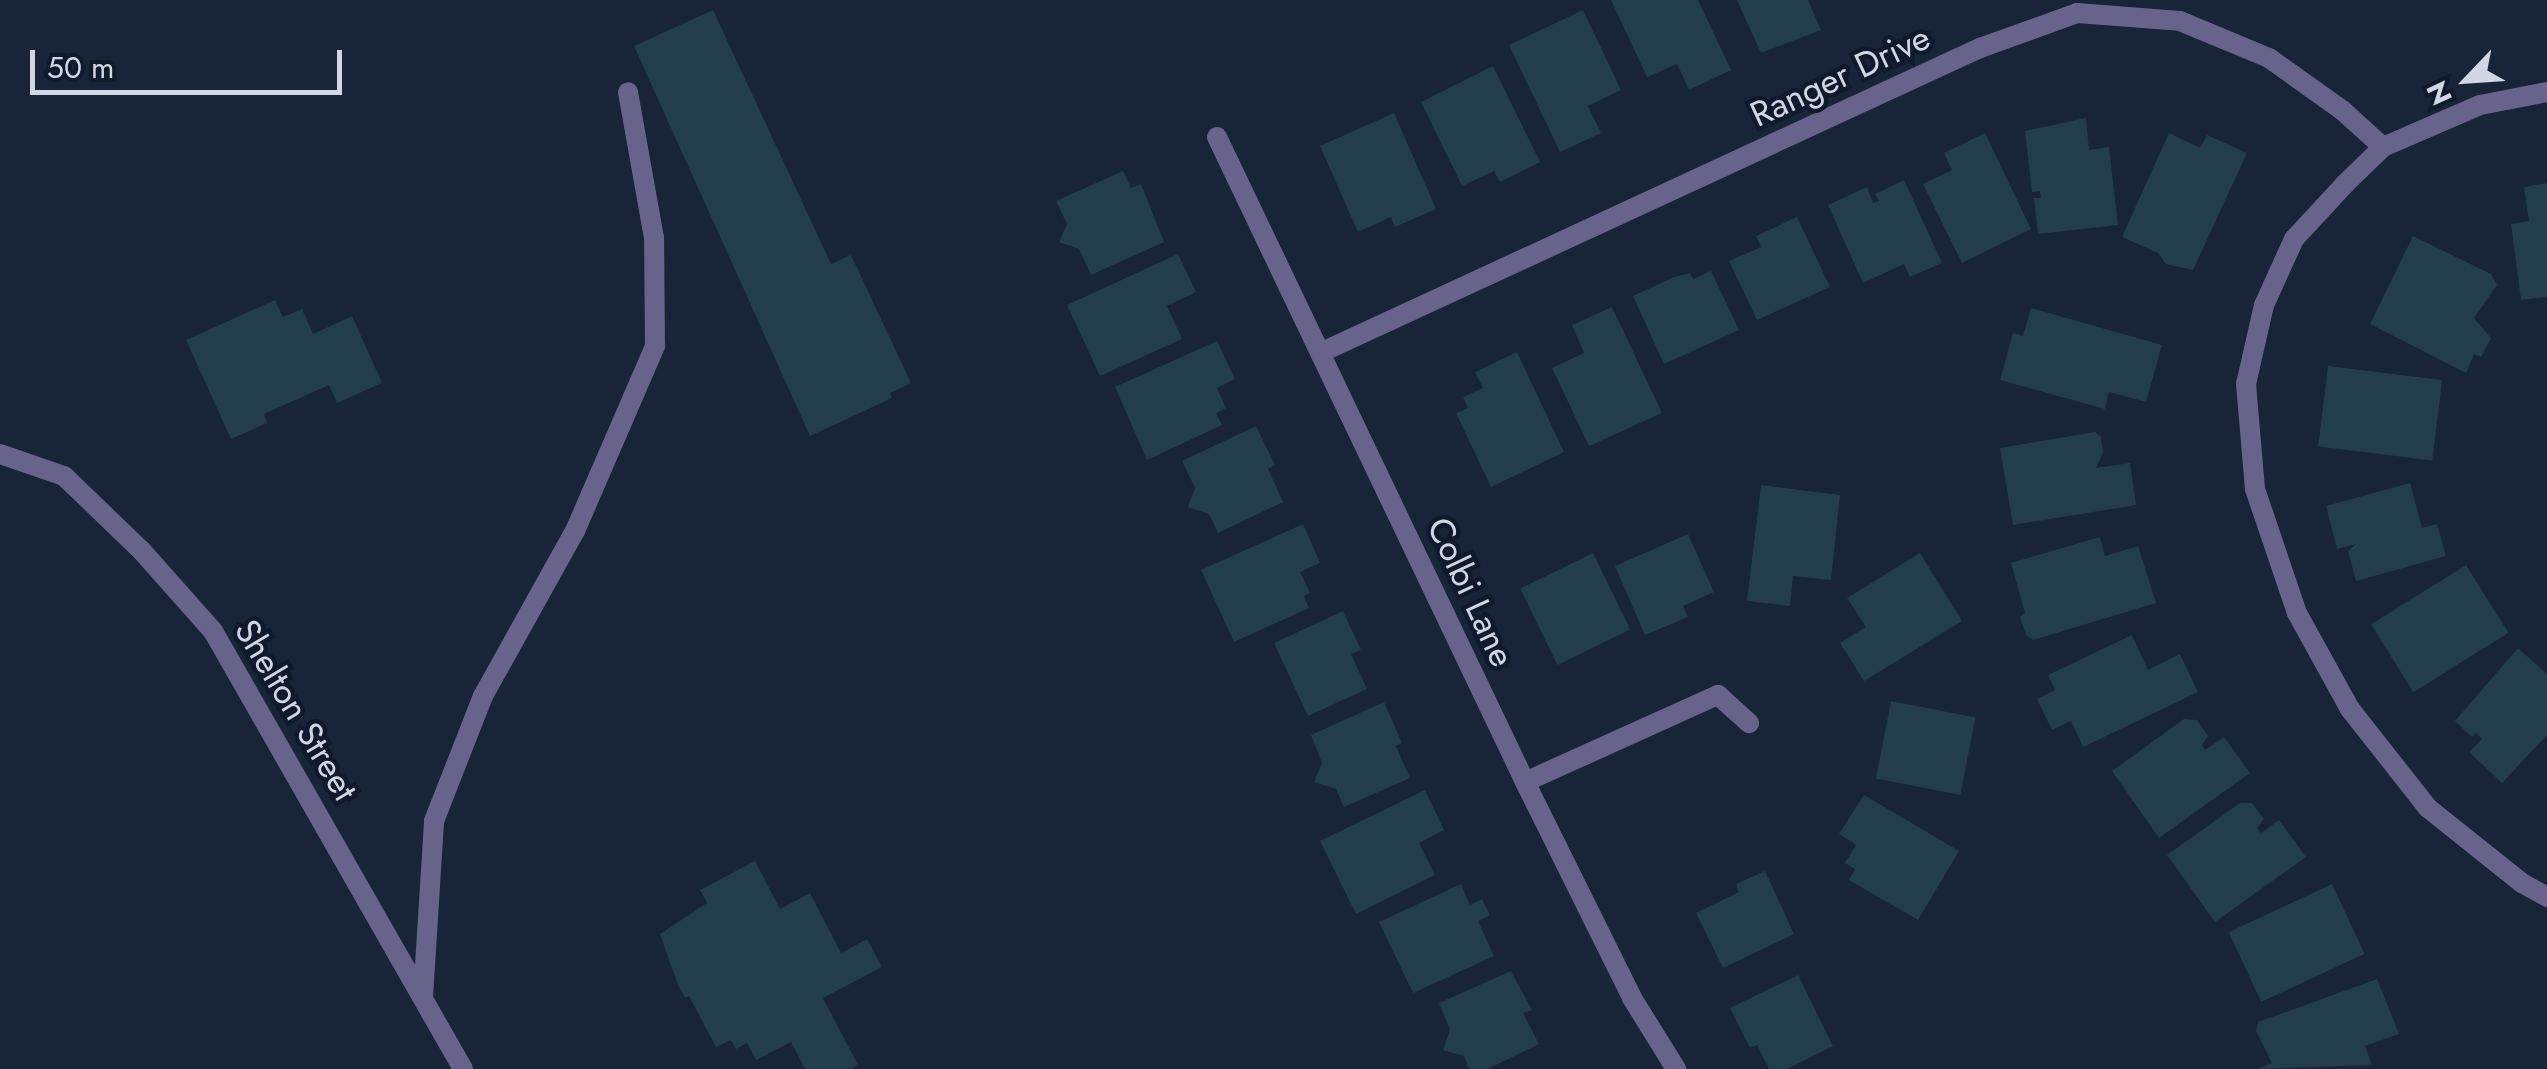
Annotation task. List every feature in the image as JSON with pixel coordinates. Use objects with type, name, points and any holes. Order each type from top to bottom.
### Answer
[{"type":"street","name":"Ranger Drive","points":[[1322,352],[1980,48],[2077,13],[2180,21],[2270,58],[2342,110],[2383,148]]},
{"type":"street","points":[[423,997],[434,821],[483,696],[574,531],[655,346],[654,238],[628,92]]},
{"type":"street","points":[[2547,92],[2480,104],[2383,148],[2294,239],[2264,306],[2246,384],[2255,489],[2296,613],[2350,708],[2428,808],[2522,883],[2547,897]]},
{"type":"street","name":"Colbi Lane","points":[[1217,137],[1525,782],[1632,998],[1676,1069]]},
{"type":"street","name":"Shelton Street","points":[[0,454],[64,476],[141,550],[213,630],[463,1069]]},
{"type":"street","points":[[1525,782],[1718,695],[1750,724]]},
{"type":"building","points":[[1611,0],[1698,0],[1731,70],[1689,90],[1677,64],[1647,77]]},
{"type":"building","points":[[1737,0],[1808,0],[1821,30],[1761,53]]},
{"type":"building","points":[[713,10],[831,264],[851,255],[911,383],[890,393],[892,398],[810,436],[634,46]]},
{"type":"building","points":[[1583,10],[1621,90],[1588,106],[1601,133],[1560,152],[1509,45]]},
{"type":"building","points":[[1493,66],[1540,162],[1500,182],[1494,171],[1462,186],[1421,102]]},
{"type":"building","points":[[1394,113],[1436,209],[1395,227],[1391,217],[1358,232],[1320,146]]},
{"type":"building","points":[[2086,118],[2089,150],[2109,147],[2118,225],[2038,234],[2034,198],[2041,198],[2040,191],[2032,192],[2025,131]]},
{"type":"building","points":[[1985,133],[2031,229],[1962,263],[1923,184],[1952,170],[1944,153]]},
{"type":"building","points":[[2169,133],[2200,148],[2207,135],[2247,153],[2193,270],[2166,264],[2158,253],[2122,237]]},
{"type":"building","points":[[1123,171],[1131,188],[1141,184],[1164,242],[1091,275],[1079,249],[1059,242],[1067,224],[1056,201]]},
{"type":"building","points":[[1904,180],[1942,263],[1910,277],[1904,264],[1863,283],[1828,205],[1867,187],[1873,203],[1879,201],[1875,194]]},
{"type":"building","points":[[2547,183],[2547,297],[2521,300],[2511,224],[2529,221],[2524,187]]},
{"type":"building","points":[[1797,217],[1830,287],[1757,320],[1729,261],[1761,247],[1756,236]]},
{"type":"building","points":[[2413,236],[2491,274],[2497,285],[2474,318],[2491,338],[2481,357],[2474,354],[2466,373],[2370,324]]},
{"type":"building","points":[[1178,254],[1196,292],[1167,306],[1182,339],[1100,376],[1067,305]]},
{"type":"building","points":[[1711,271],[1739,330],[1664,364],[1633,296],[1674,277],[1690,273],[1693,279]]},
{"type":"building","points":[[275,300],[283,317],[302,309],[313,334],[352,316],[382,383],[337,403],[329,385],[264,414],[267,423],[231,439],[186,340]]},
{"type":"building","points":[[1612,307],[1662,413],[1589,446],[1552,368],[1584,353],[1572,325]]},
{"type":"building","points":[[2031,308],[2162,345],[2146,402],[2109,392],[2105,409],[2000,380],[2013,333],[2023,336]]},
{"type":"building","points":[[1217,341],[1235,379],[1217,388],[1226,408],[1216,413],[1222,425],[1147,460],[1115,387]]},
{"type":"building","points":[[1517,352],[1564,452],[1491,487],[1456,413],[1468,408],[1463,397],[1483,388],[1475,372]]},
{"type":"building","points":[[2328,366],[2442,380],[2432,460],[2318,446]]},
{"type":"building","points":[[1256,426],[1275,465],[1268,469],[1283,502],[1218,533],[1209,514],[1188,507],[1195,488],[1182,461]]},
{"type":"building","points":[[2095,432],[2101,437],[2103,453],[2096,468],[2130,463],[2136,505],[2013,525],[2000,448]]},
{"type":"building","points":[[2410,483],[2422,528],[2437,524],[2446,556],[2356,581],[2348,551],[2356,544],[2337,549],[2326,506]]},
{"type":"building","points":[[1761,485],[1840,495],[1831,580],[1793,576],[1790,606],[1747,601]]},
{"type":"building","points":[[1303,524],[1320,563],[1300,572],[1310,593],[1304,596],[1309,608],[1234,642],[1201,570]]},
{"type":"building","points":[[1688,534],[1714,592],[1683,606],[1688,617],[1645,635],[1615,566]]},
{"type":"building","points":[[2100,537],[2105,556],[2138,546],[2156,603],[2033,640],[2026,635],[2020,617],[2025,613],[2011,563]]},
{"type":"building","points":[[1593,553],[1630,629],[1557,665],[1520,589]]},
{"type":"building","points":[[1920,553],[1962,621],[1864,681],[1840,643],[1866,627],[1847,598]]},
{"type":"building","points":[[2466,565],[2508,633],[2413,692],[2371,624]]},
{"type":"building","points":[[1343,611],[1361,650],[1351,654],[1367,689],[1308,716],[1274,643]]},
{"type":"building","points":[[2132,635],[2148,670],[2180,654],[2198,692],[2083,747],[2071,721],[2052,730],[2037,699],[2055,690],[2048,675]]},
{"type":"building","points":[[2518,648],[2547,674],[2547,735],[2502,783],[2469,752],[2482,739],[2476,733],[2472,737],[2455,721]]},
{"type":"building","points":[[1891,701],[1975,717],[1960,795],[1876,779]]},
{"type":"building","points":[[1384,702],[1402,743],[1396,746],[1410,778],[1344,807],[1336,789],[1314,782],[1322,763],[1311,735]]},
{"type":"building","points":[[2184,719],[2197,720],[2208,736],[2202,745],[2205,750],[2224,737],[2250,773],[2159,838],[2112,771]]},
{"type":"building","points":[[1425,790],[1444,830],[1419,843],[1435,875],[1356,914],[1320,841]]},
{"type":"building","points":[[1864,795],[1959,851],[1918,920],[1849,880],[1855,869],[1845,863],[1856,845],[1839,834]]},
{"type":"building","points":[[2240,803],[2252,803],[2264,819],[2257,828],[2261,833],[2279,820],[2306,857],[2215,922],[2167,855]]},
{"type":"building","points":[[755,861],[780,909],[810,893],[841,953],[867,939],[882,967],[823,998],[858,1065],[850,1069],[805,1069],[791,1042],[756,1060],[747,1043],[736,1049],[731,1040],[716,1047],[689,996],[685,998],[678,985],[660,934],[707,903],[700,890]]},
{"type":"building","points":[[1765,871],[1794,934],[1723,968],[1696,913],[1739,892],[1736,884]]},
{"type":"building","points":[[1461,884],[1470,905],[1482,899],[1490,915],[1478,921],[1494,956],[1413,993],[1379,922]]},
{"type":"building","points":[[2332,884],[2365,954],[2261,1002],[2229,932]]},
{"type":"building","points":[[1511,971],[1532,1010],[1523,1013],[1539,1044],[1488,1069],[1469,1069],[1464,1056],[1443,1050],[1450,1030],[1439,1003]]},
{"type":"building","points":[[1798,975],[1833,1046],[1787,1069],[1769,1069],[1757,1045],[1750,1048],[1730,1008]]},
{"type":"building","points":[[2377,979],[2399,1034],[2365,1046],[2372,1065],[2257,1069],[2272,1063],[2256,1031],[2258,1022]]}]
